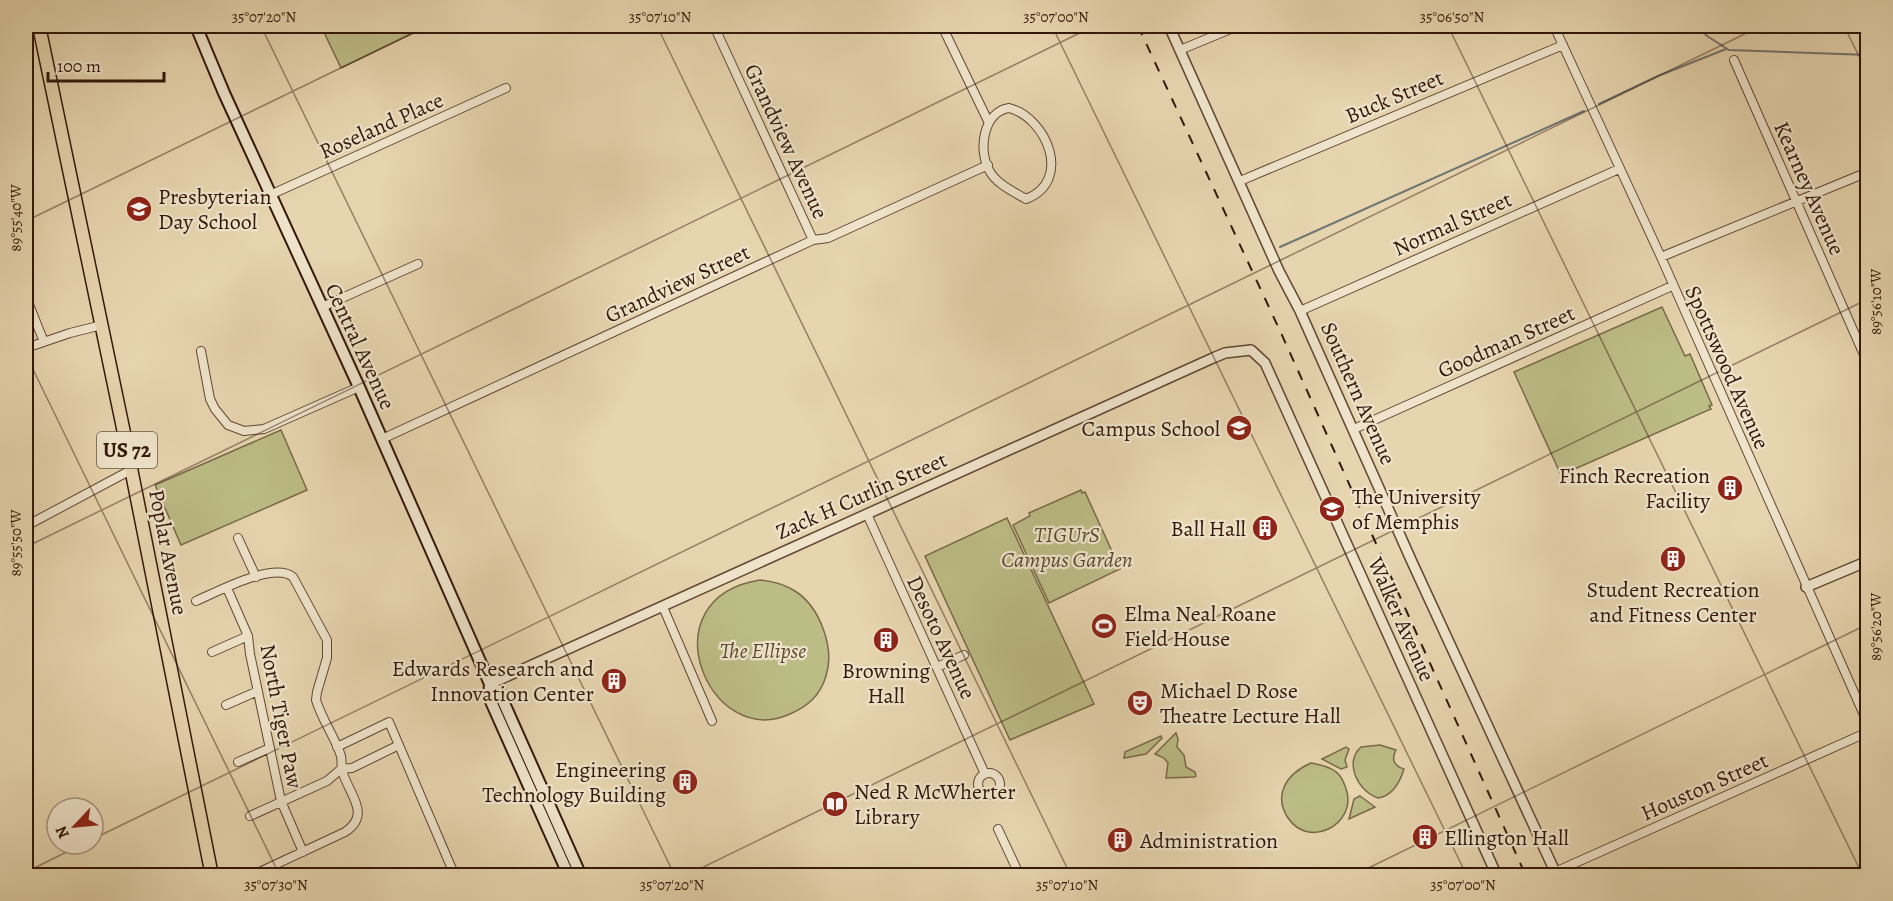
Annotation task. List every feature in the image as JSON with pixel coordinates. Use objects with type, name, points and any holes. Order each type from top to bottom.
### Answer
[{"type":"main road","name":"Poplar Avenue","points":[[39,26],[102,325],[212,876]]},
{"type":"main road","name":"Central Avenue","points":[[196,26],[490,684],[498,692],[581,876]]},
{"type":"main road","name":"Central Avenue","points":[[490,684],[489,697],[569,876]]},
{"type":"street","name":"Grandview Avenue","points":[[714,26],[813,240]]},
{"type":"street","points":[[942,26],[988,121]]},
{"type":"street","name":"Southern Avenue","points":[[1169,26],[1556,874]]},
{"type":"street","points":[[1180,51],[1238,26]]},
{"type":"street","name":"Spottswood Avenue","points":[[1554,26],[1660,257],[1868,724]]},
{"type":"street","name":"Buck Street","points":[[1240,181],[1563,45]]},
{"type":"street","name":"Kearney Avenue","points":[[1734,60],[1868,364]]},
{"type":"street","name":"Roseland Place","points":[[270,195],[506,88]]},
{"type":"street","points":[[1009,108],[1024,112],[1038,128],[1052,166],[1049,181],[1038,195],[1026,199],[1008,189],[989,171],[984,154],[988,121],[1001,109],[1009,108]]},
{"type":"street","name":"Grandview Street","points":[[382,439],[813,240],[828,238],[988,165]]},
{"type":"street","name":"Normal Street","points":[[1300,311],[1619,169]]},
{"type":"street","points":[[1660,257],[1868,172]]},
{"type":"street","points":[[322,307],[418,264]]},
{"type":"street","name":"Goodman Street","points":[[1354,429],[1672,286]]},
{"type":"street","points":[[26,297],[44,342]]},
{"type":"street","points":[[26,348],[102,325]]},
{"type":"street","name":"Zack H Curlin Street","points":[[490,684],[1213,358],[1225,353],[1251,350]]},
{"type":"street","name":"Walker Avenue","points":[[1251,350],[1265,363],[1497,876]]},
{"type":"street","points":[[201,351],[210,399],[215,409],[228,425],[244,431],[264,429],[359,387]]},
{"type":"street","points":[[26,526],[131,470]]},
{"type":"street","name":"Desoto Avenue","points":[[867,514],[985,774]]},
{"type":"street","points":[[238,538],[256,577]]},
{"type":"street","points":[[1806,587],[1868,561]]},
{"type":"street","points":[[196,601],[256,577],[278,571],[289,573],[327,640],[327,658],[316,697],[317,704],[342,761],[342,769],[358,808],[357,820],[345,832],[251,876]]},
{"type":"street","name":"North Tiger Paw","points":[[227,588],[248,636],[281,801],[303,852]]},
{"type":"street","points":[[663,607],[712,722]]},
{"type":"street","points":[[212,652],[248,636]]},
{"type":"street","points":[[937,668],[964,655]]},
{"type":"street","points":[[226,705],[258,691]]},
{"type":"street","points":[[337,747],[389,722],[455,876]]},
{"type":"street","name":"Houston Street","points":[[1556,874],[1868,732]]},
{"type":"street","points":[[250,816],[327,781],[342,769],[352,768],[399,745]]},
{"type":"street","points":[[238,762],[270,748]]},
{"type":"street","points":[[998,829],[1020,876]]},
{"type":"green space","points":[[321,26],[428,26],[341,68]]},
{"type":"green space","points":[[1662,307],[1685,356],[1690,354],[1712,405],[1709,406],[1711,409],[1561,475],[1514,372]]},
{"type":"green space","points":[[281,430],[307,490],[181,545],[155,485]]},
{"type":"green space","name":"TIGUrS Campus Garden","points":[[1081,490],[1082,493],[1085,492],[1120,569],[1049,603],[1013,525],[1030,516],[1029,513]]},
{"type":"green space","points":[[1007,518],[1094,704],[1010,740],[925,556]]},
{"type":"green space","name":"The Ellipse","points":[[760,580],[774,582],[795,591],[812,607],[827,641],[828,665],[826,676],[812,700],[790,714],[760,720],[735,711],[714,693],[702,668],[698,640],[705,614],[725,592]]},
{"type":"green space","points":[[1176,733],[1177,747],[1184,755],[1186,767],[1195,772],[1194,777],[1166,778],[1168,763],[1164,758],[1155,754]]},
{"type":"green space","points":[[1161,736],[1162,738],[1146,754],[1124,758],[1125,752]]},
{"type":"green space","points":[[1380,745],[1396,750],[1394,762],[1404,769],[1395,788],[1378,798],[1365,790],[1360,783],[1353,769],[1353,761],[1361,747]]},
{"type":"green space","points":[[1346,747],[1349,749],[1345,760],[1347,767],[1341,769],[1322,759]]},
{"type":"green space","points":[[1311,763],[1336,772],[1343,780],[1347,792],[1348,804],[1344,814],[1337,823],[1318,832],[1307,832],[1297,827],[1288,818],[1282,801],[1284,786],[1289,779]]},
{"type":"green space","points":[[1360,796],[1375,807],[1349,819],[1354,799]]},
{"type":"waterway","points":[[1698,26],[1707,36],[1729,50],[1868,55]]},
{"type":"waterway","points":[[1599,104],[1658,76],[1726,49]]},
{"type":"waterway","points":[[1280,247],[1584,111]]},
{"type":"railway","points":[[1138,26],[1281,333],[1526,876]]},
{"type":"place","name":"Presbyterian Day School","points":[[139,209]]},
{"type":"place","name":"Campus School","points":[[1239,428]]},
{"type":"place","name":"Finch Recreation Facility","points":[[1730,488]]},
{"type":"place","name":"The University of Memphis","points":[[1332,509]]},
{"type":"place","name":"Ball Hall","points":[[1265,528]]},
{"type":"place","name":"Student Recreation and Fitness Center","points":[[1673,559]]},
{"type":"place","name":"Elma Neal Roane Field House","points":[[1104,626]]},
{"type":"place","name":"Browning Hall","points":[[886,640]]},
{"type":"place","name":"Edwards Research and Innovation Center","points":[[614,681]]},
{"type":"place","name":"Michael D Rose Theatre Lecture Hall","points":[[1140,703]]},
{"type":"place","name":"Engineering Technology Building","points":[[685,782]]},
{"type":"place","name":"Ned R McWherter Library","points":[[835,804]]},
{"type":"place","name":"Ellington Hall","points":[[1425,837]]},
{"type":"place","name":"Administration","points":[[1120,840]]}]
